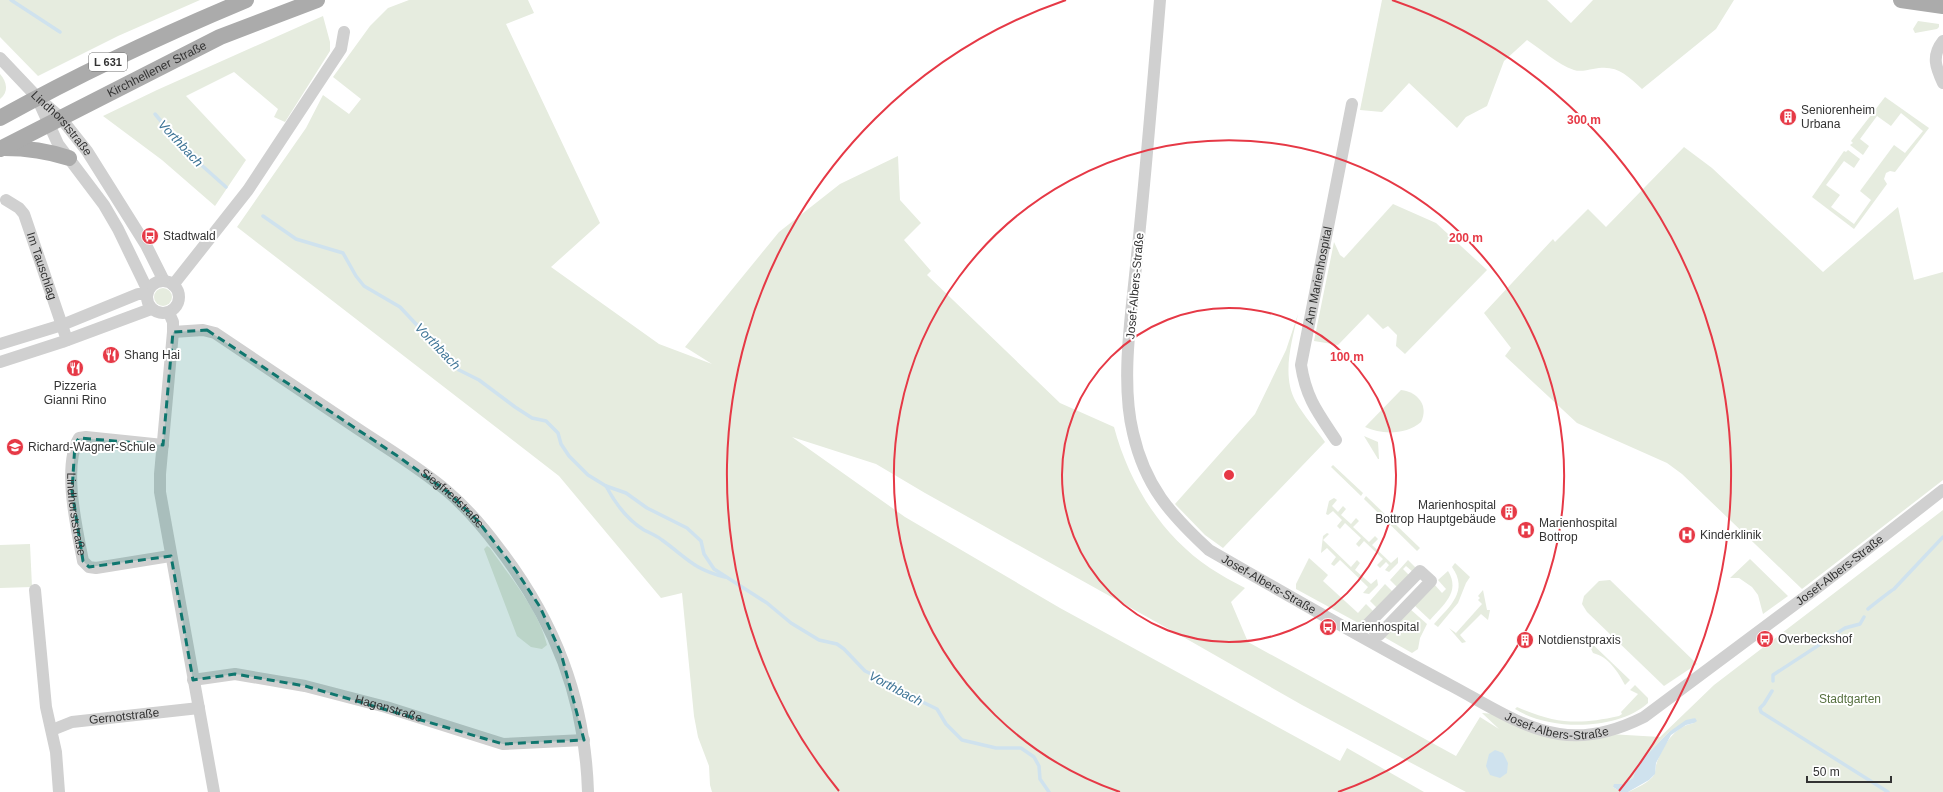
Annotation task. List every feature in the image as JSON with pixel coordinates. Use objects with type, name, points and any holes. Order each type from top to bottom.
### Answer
[{"type":"main road","name":"Kirchhellener Straße","points":[[0,118],[37,97],[180,28],[246,0]]},
{"type":"main road","name":"Kirchhellener Straße","points":[[1,148],[220,37],[317,0]]},
{"type":"main road","points":[[1901,0],[1943,6]]},
{"type":"main road","points":[[1,148],[47,152],[69,158]]},
{"type":"street","name":"Josef-Albers-Straße","points":[[1160,0],[1129,343],[1127,401],[1133,433],[1142,465],[1158,495],[1179,523],[1209,550],[1424,671],[1514,719],[1547,731],[1560,734],[1582,735],[1623,727],[1644,717],[1817,588],[1943,490]]},
{"type":"street","points":[[168,283],[248,190],[341,49],[344,32]]},
{"type":"street","points":[[1943,41],[1936,53],[1935,67],[1943,83]]},
{"type":"street","name":"Lindhorststraße","points":[[0,58],[37,97],[54,120],[87,151],[142,238],[168,283]]},
{"type":"street","name":"Am Marienhospital","points":[[1336,440],[1311,402],[1307,392],[1301,365],[1352,104]]},
{"type":"street","name":"Lindhorststraße","points":[[54,120],[58,144],[104,205],[122,237],[147,293]]},
{"type":"street","name":"Im Tauschlag","points":[[6,200],[19,208],[24,214],[67,340]]},
{"type":"street","points":[[155,283],[168,283],[178,290],[179,300],[175,309],[160,314],[152,309],[147,302],[147,293],[155,283]]},
{"type":"street","points":[[0,344],[62,325],[138,294],[147,293]]},
{"type":"street","points":[[0,362],[67,340],[152,309]]},
{"type":"street","points":[[169,312],[173,332],[160,492],[170,556],[214,792]]},
{"type":"street","name":"Siegfriedstraße","points":[[173,332],[203,330],[215,333],[396,454],[448,492],[478,521],[514,568],[540,607],[561,654],[573,690],[584,740],[588,792]]},
{"type":"street","name":"Lindhorststraße","points":[[163,445],[86,436],[79,438],[75,444],[72,472],[72,491],[83,561],[89,567],[96,568],[170,556]]},
{"type":"street","points":[[1420,571],[1431,581],[1379,635],[1368,624],[1420,571]]},
{"type":"street","points":[[35,590],[46,707],[56,752],[59,792]]},
{"type":"street","name":"Hagenstraße","points":[[193,680],[234,674],[305,686],[379,705],[503,744],[584,740]]},
{"type":"street","name":"Gernotstraße","points":[[52,730],[72,722],[198,708]]},
{"type":"highlighted area","points":[[207,330],[396,455],[448,492],[478,521],[515,569],[540,607],[561,653],[584,740],[503,744],[305,686],[235,674],[193,680],[171,556],[89,567],[83,561],[72,491],[75,444],[79,438],[163,445],[173,332]]},
{"type":"green space","points":[[0,0],[200,0],[118,36],[38,76],[0,37]]},
{"type":"green space","name":"Stadtgarten","points":[[409,0],[528,0],[534,13],[506,24],[600,223],[551,267],[659,344],[712,364],[685,347],[779,232],[840,184],[898,156],[900,200],[921,223],[904,240],[931,271],[927,275],[1060,403],[1114,427],[1128,468],[1138,488],[1162,524],[1192,555],[1210,568],[1245,588],[1231,602],[1248,642],[1456,756],[1480,717],[1499,729],[1482,713],[1495,714],[1524,729],[1660,737],[1714,685],[1943,510],[1943,792],[1628,792],[1652,778],[1663,749],[1671,737],[1681,728],[1694,723],[1695,718],[1669,732],[1637,765],[1633,778],[1623,784],[1613,787],[1621,792],[1466,792],[1302,705],[876,464],[792,437],[905,517],[1060,608],[1340,761],[1347,748],[1424,792],[712,792],[709,766],[698,737],[694,716],[682,593],[661,598],[559,476],[237,227],[306,128],[323,95],[349,114],[361,99],[333,77],[370,26],[388,8]]},
{"type":"green space","points":[[1382,0],[1547,0],[1571,23],[1593,0],[1734,0],[1716,29],[1642,89],[1626,75],[1614,69],[1601,68],[1584,71],[1574,70],[1556,61],[1527,40],[1504,61],[1487,106],[1466,117],[1457,128],[1409,83],[1382,112],[1360,110]]},
{"type":"green space","points":[[323,16],[330,42],[330,51],[285,122],[274,117],[278,109],[234,72],[186,96],[246,160],[215,206],[162,160],[103,116],[157,90]]},
{"type":"green space","points":[[1918,21],[1939,24],[1939,27],[1937,29],[1915,33],[1913,29]]},
{"type":"green space","points":[[0,74],[4,80],[6,90],[0,99]]},
{"type":"green space","points":[[1885,97],[1929,128],[1895,172],[1890,171],[1886,173],[1884,179],[1887,184],[1854,229],[1812,197],[1844,151],[1846,152],[1848,150],[1860,159],[1854,168],[1844,161],[1826,185],[1840,195],[1831,207],[1854,224],[1871,200],[1860,191],[1894,145],[1905,153],[1923,131],[1901,113],[1891,126],[1877,116],[1860,139],[1869,146],[1863,155],[1850,145],[1853,143],[1851,141]]},
{"type":"green space","points":[[1684,147],[1712,168],[1823,272],[1898,207],[1914,280],[1943,272],[1943,480],[1802,589],[1682,474],[1667,463],[1577,423],[1505,356],[1511,348],[1484,313],[1553,239],[1555,242],[1588,209],[1606,227]]},
{"type":"green space","points":[[1393,204],[1436,223],[1487,270],[1405,354],[1396,346],[1397,335],[1388,326],[1383,329],[1368,314],[1338,345],[1314,341],[1334,242],[1340,255],[1344,258]]},
{"type":"green space","points":[[163,288],[169,291],[172,297],[169,303],[163,306],[157,303],[154,297],[157,291]]},
{"type":"green space","points":[[1298,314],[1289,358],[1289,381],[1296,402],[1325,442],[1223,548],[1205,535],[1175,504],[1255,414],[1286,350]]},
{"type":"green space","points":[[1401,390],[1407,391],[1417,397],[1423,405],[1424,411],[1421,422],[1408,429],[1394,432],[1372,430],[1365,427]]},
{"type":"green space","points":[[1364,436],[1378,442],[1379,459],[1378,459]]},
{"type":"green space","points":[[1333,465],[1363,493],[1361,496],[1331,467]]},
{"type":"green space","points":[[1366,496],[1420,548],[1417,551],[1364,499]]},
{"type":"green space","points":[[1334,498],[1337,500],[1332,506],[1338,512],[1343,506],[1346,509],[1341,515],[1351,524],[1356,518],[1359,521],[1353,527],[1369,542],[1375,536],[1378,539],[1372,545],[1391,563],[1398,557],[1398,563],[1389,572],[1385,570],[1389,565],[1386,562],[1380,568],[1377,565],[1383,559],[1364,541],[1359,547],[1356,544],[1361,538],[1345,523],[1340,529],[1337,526],[1342,520],[1333,511],[1328,515],[1326,514],[1329,501]]},
{"type":"green space","points":[[1327,533],[1329,534],[1323,540],[1351,567],[1357,560],[1360,563],[1355,570],[1371,584],[1377,579],[1378,585],[1369,594],[1363,593],[1368,587],[1340,560],[1334,566],[1331,564],[1336,557],[1327,548],[1321,553],[1323,536]]},
{"type":"green space","points":[[30,544],[32,587],[0,588],[0,545]]},
{"type":"green space","points":[[487,546],[515,582],[538,620],[547,645],[542,649],[531,647],[517,636],[484,549]]},
{"type":"green space","points":[[1309,558],[1328,575],[1323,581],[1358,613],[1366,604],[1374,612],[1362,625],[1296,589],[1296,584]]},
{"type":"green space","points":[[1750,559],[1788,596],[1763,614],[1758,595],[1752,587],[1739,578],[1730,578]]},
{"type":"green space","points":[[1408,560],[1416,568],[1413,572],[1406,566],[1403,569],[1409,575],[1398,588],[1390,580]]},
{"type":"green space","points":[[1455,563],[1470,577],[1458,603],[1438,627],[1434,624],[1446,611],[1458,591],[1459,584],[1457,576],[1452,567]]},
{"type":"green space","points":[[1448,571],[1452,585],[1449,598],[1430,620],[1414,605],[1434,584],[1442,593],[1446,589],[1438,580]]},
{"type":"green space","points":[[1610,580],[1697,664],[1664,686],[1587,612],[1582,604],[1584,596],[1599,581]]},
{"type":"green space","points":[[1385,584],[1393,592],[1378,609],[1370,601]]},
{"type":"green space","points":[[1483,590],[1487,610],[1490,610],[1488,620],[1481,614],[1460,635],[1466,642],[1462,643],[1449,628],[1456,633],[1482,604],[1478,600],[1480,598],[1478,596]]},
{"type":"green space","points":[[1410,609],[1427,624],[1420,638],[1418,649],[1412,653],[1384,637]]},
{"type":"green space","points":[[1586,638],[1630,680],[1625,685],[1616,670],[1608,661],[1593,653]]},
{"type":"green space","points":[[1635,685],[1648,698],[1648,703],[1635,712],[1619,719],[1601,723],[1583,725],[1564,724],[1529,716],[1515,709],[1517,707],[1531,713],[1556,720],[1579,722],[1619,716],[1638,694],[1630,690]]},
{"type":"water","points":[[1695,718],[1697,721],[1686,725],[1671,735],[1656,763],[1655,774],[1649,780],[1628,792],[1621,792],[1613,787],[1614,784],[1623,784],[1633,778],[1637,765],[1669,732],[1686,720]]},
{"type":"water","points":[[1495,750],[1503,753],[1508,763],[1507,773],[1500,778],[1490,775],[1486,766],[1489,754]]},
{"type":"waterway","name":"Vorthbach","points":[[11,0],[60,32]]},
{"type":"waterway","name":"Vorthbach","points":[[155,114],[189,154],[226,187]]},
{"type":"waterway","name":"Vorthbach","points":[[263,216],[296,239],[343,253],[356,276],[364,286],[400,307],[459,370],[479,380],[532,418],[546,421],[558,433],[561,444],[569,456],[588,475],[606,486],[626,493],[647,508],[687,528],[701,541],[704,554],[714,569],[767,603],[791,623],[819,640],[837,644],[844,649],[865,671],[882,679],[906,694],[937,709],[946,724],[962,740],[996,748],[1021,748],[1034,757],[1039,766],[1040,779],[1049,792]]},
{"type":"waterway","name":"Vorthbach","points":[[606,486],[622,510],[638,526],[660,539],[698,567],[725,577]]},
{"type":"waterway","points":[[1868,609],[1894,589],[1943,537]]},
{"type":"waterway","points":[[1773,681],[1773,675],[1845,628],[1860,624],[1864,617]]},
{"type":"waterway","points":[[1772,691],[1760,708],[1761,712],[1888,792]]},
{"type":"place","name":"Seniorenheim Urbana","points":[[1788,117]]},
{"type":"place","name":"Stadtwald","points":[[150,236]]},
{"type":"place","name":"Shang Hai","points":[[111,355]]},
{"type":"place","name":"Pizzeria Gianni Rino","points":[[75,368]]},
{"type":"place","name":"Richard-Wagner-Schule","points":[[15,447]]},
{"type":"place","name":"Marienhospital Bottrop Hauptgebäude","points":[[1509,512]]},
{"type":"place","name":"Marienhospital Bottrop","points":[[1526,530]]},
{"type":"place","name":"Kinderklinik","points":[[1687,535]]},
{"type":"place","name":"Marienhospital","points":[[1328,627]]},
{"type":"place","name":"Overbeckshof","points":[[1765,639]]},
{"type":"place","name":"Notdienstpraxis","points":[[1525,640]]}]
